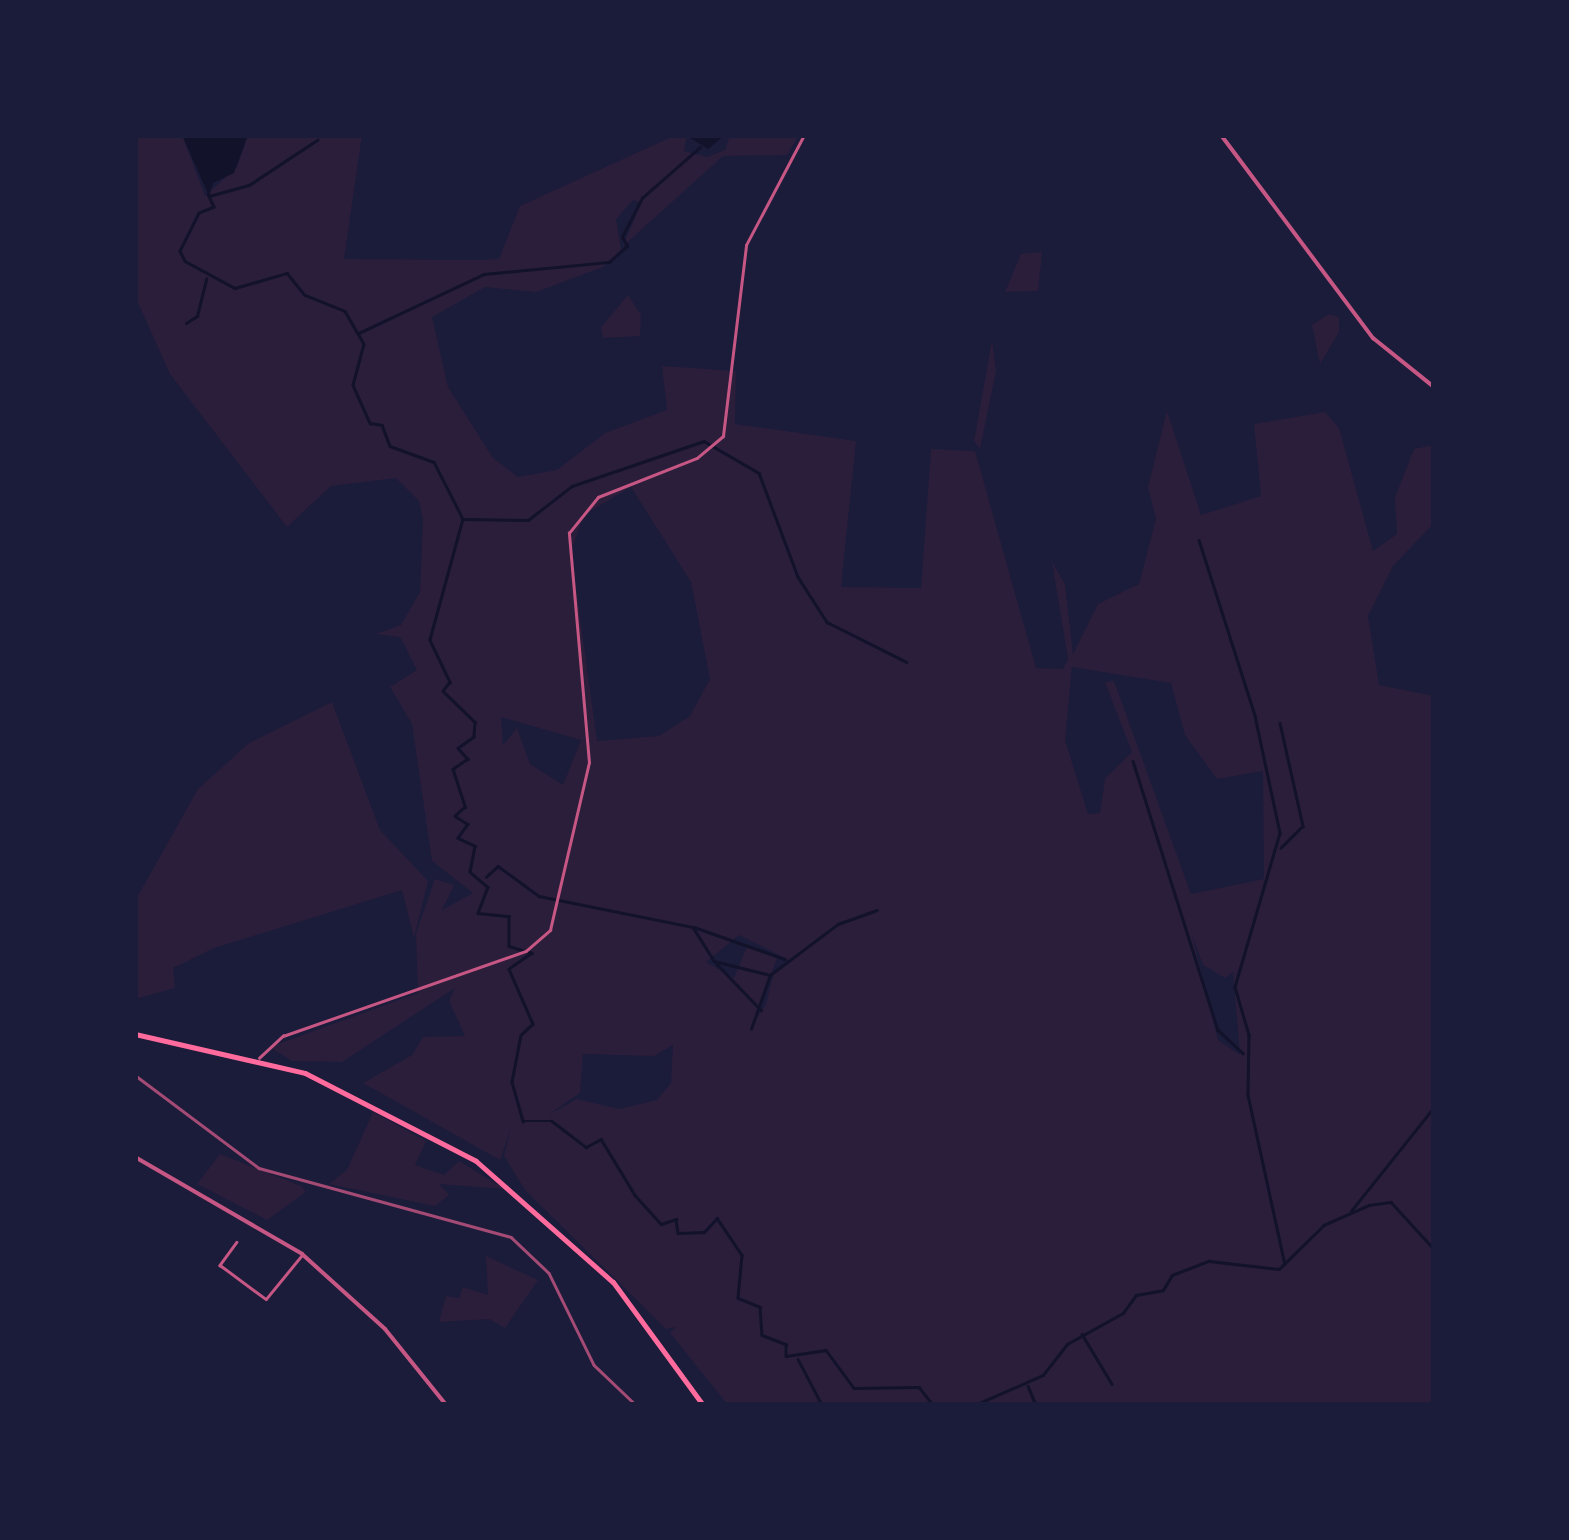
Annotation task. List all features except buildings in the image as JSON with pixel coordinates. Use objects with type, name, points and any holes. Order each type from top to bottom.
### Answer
[{"type":"main road","points":[[135,1034],[259,1058],[376,1103],[512,1187],[614,1282],[703,1405]]},
{"type":"street","points":[[259,1058],[283,1036],[526,951],[550,930],[590,763],[569,533],[598,497],[698,458],[730,424],[746,245],[804,135]]},
{"type":"street","points":[[1221,135],[1373,338],[1434,387]]},
{"type":"street","points":[[135,1157],[302,1254],[386,1329],[446,1405]]},
{"type":"street","points":[[236,1242],[220,1266],[266,1299],[302,1254]]},
{"type":"shaded area","points":[[135,135],[182,135],[205,196],[237,167],[248,135],[362,135],[344,259],[480,260],[499,259],[520,206],[676,135],[687,135],[684,151],[707,157],[725,150],[730,135],[799,135],[787,155],[723,156],[623,246],[641,203],[633,200],[616,219],[621,250],[603,267],[536,292],[485,287],[432,317],[448,387],[493,458],[518,477],[557,470],[605,433],[667,410],[662,366],[736,371],[735,424],[856,441],[841,587],[921,588],[931,449],[975,451],[1036,668],[1063,669],[1068,659],[1052,562],[1065,584],[1073,654],[1098,604],[1139,584],[1156,519],[1148,487],[1167,411],[1201,515],[1261,496],[1254,424],[1325,412],[1339,428],[1373,551],[1397,534],[1395,497],[1414,449],[1434,445],[1434,523],[1393,566],[1368,616],[1379,685],[1434,696],[1434,1405],[728,1405],[670,1333],[676,1327],[666,1329],[525,1190],[504,1156],[511,1128],[500,1160],[363,1083],[412,1055],[423,1037],[465,1036],[449,1001],[455,988],[342,1062],[292,1061],[270,1047],[418,993],[416,933],[435,879],[454,885],[442,910],[473,893],[432,861],[412,724],[390,687],[417,670],[400,637],[376,634],[401,625],[420,592],[423,520],[419,501],[396,478],[331,486],[287,527],[170,374],[135,296]],"holes":[[[631,487],[691,582],[710,679],[690,716],[659,736],[597,741],[571,551],[584,515]],[[1072,667],[1171,683],[1185,735],[1217,779],[1263,771],[1264,879],[1191,894],[1114,681],[1105,682],[1132,752],[1105,779],[1100,813],[1088,814],[1065,740]],[[501,717],[581,740],[563,785],[530,764],[517,728],[503,745]],[[739,935],[789,960],[774,972],[766,1004],[751,1027],[777,958],[747,946],[734,978],[706,962]],[[1192,935],[1203,965],[1225,978],[1233,972],[1240,1055],[1218,1040]],[[673,1045],[671,1083],[657,1100],[619,1109],[577,1099],[548,1115],[580,1093],[583,1054],[654,1056]]]},
{"type":"shaded area","points":[[182,135],[248,135],[234,173],[213,183],[209,196]]},
{"type":"shaded area","points":[[687,135],[725,135],[708,149],[687,136]]},
{"type":"shaded area","points":[[1042,252],[1038,291],[1005,292],[1021,254]]},
{"type":"shaded area","points":[[628,295],[641,315],[640,336],[603,338],[601,327]]},
{"type":"shaded area","points":[[1329,314],[1339,317],[1339,332],[1320,364],[1312,325]]},
{"type":"shaded area","points":[[992,340],[996,371],[980,449],[974,441]]},
{"type":"shaded area","points":[[332,702],[380,830],[428,881],[414,938],[402,890],[214,948],[173,968],[175,988],[135,999],[135,901],[198,789],[249,743]]},
{"type":"shaded area","points":[[373,1112],[426,1141],[415,1165],[444,1175],[459,1161],[505,1189],[439,1184],[449,1195],[435,1206],[329,1184],[347,1170]]},
{"type":"shaded area","points":[[220,1154],[301,1186],[306,1192],[267,1220],[197,1184]]},
{"type":"shaded area","points":[[486,1256],[538,1280],[505,1328],[489,1319],[439,1322],[446,1296],[459,1298],[463,1287],[488,1295]]},
{"type":"waterway","points":[[209,196],[249,185],[317,140]]},
{"type":"waterway","points":[[359,333],[484,274],[609,262],[627,246],[622,237],[642,198],[700,147]]},
{"type":"waterway","points":[[208,194],[214,207],[199,213],[180,251],[185,261],[235,288],[287,273],[305,295],[345,311],[364,344],[353,385],[370,423],[382,425],[390,446],[434,462],[463,519],[430,640],[450,682],[443,691],[475,722],[474,737],[458,748],[468,759],[453,769],[465,807],[455,816],[468,824],[458,838],[475,846],[470,872],[488,887],[478,913],[509,916],[509,946],[532,953],[509,969],[533,1024],[521,1035],[512,1082],[523,1121],[552,1121],[586,1147],[601,1139],[635,1195],[661,1224],[676,1219],[678,1233],[704,1232],[717,1218],[742,1255],[738,1298],[760,1307],[762,1335],[786,1344],[786,1356],[826,1350],[854,1388],[919,1387],[933,1405]]},
{"type":"waterway","points":[[186,323],[197,316],[206,279]]},
{"type":"waterway","points":[[463,519],[528,520],[572,486],[704,441],[759,473],[798,577],[827,622],[907,662]]},
{"type":"waterway","points":[[1199,540],[1255,716],[1280,833],[1235,987],[1249,1035],[1248,1095],[1285,1264]]},
{"type":"waterway","points":[[1280,723],[1303,826],[1281,848]]},
{"type":"waterway","points":[[1133,761],[1218,1030],[1243,1053]]},
{"type":"waterway","points":[[486,877],[498,866],[539,896],[693,927],[714,961],[770,975],[838,924],[877,910]]},
{"type":"waterway","points":[[694,927],[785,959]]},
{"type":"waterway","points":[[717,964],[761,1010]]},
{"type":"waterway","points":[[751,1029],[770,975]]},
{"type":"waterway","points":[[1351,1211],[1434,1107]]},
{"type":"waterway","points":[[975,1405],[1043,1375],[1067,1344],[1123,1313],[1136,1295],[1163,1290],[1172,1275],[1209,1261],[1279,1269],[1324,1225],[1369,1205],[1391,1202],[1434,1249]]},
{"type":"waterway","points":[[1082,1334],[1112,1384]]},
{"type":"waterway","points":[[798,1359],[822,1405]]},
{"type":"waterway","points":[[1028,1386],[1036,1405]]},
{"type":"railway","points":[[135,1075],[259,1168],[511,1237],[549,1273],[594,1365],[636,1405]]}]
